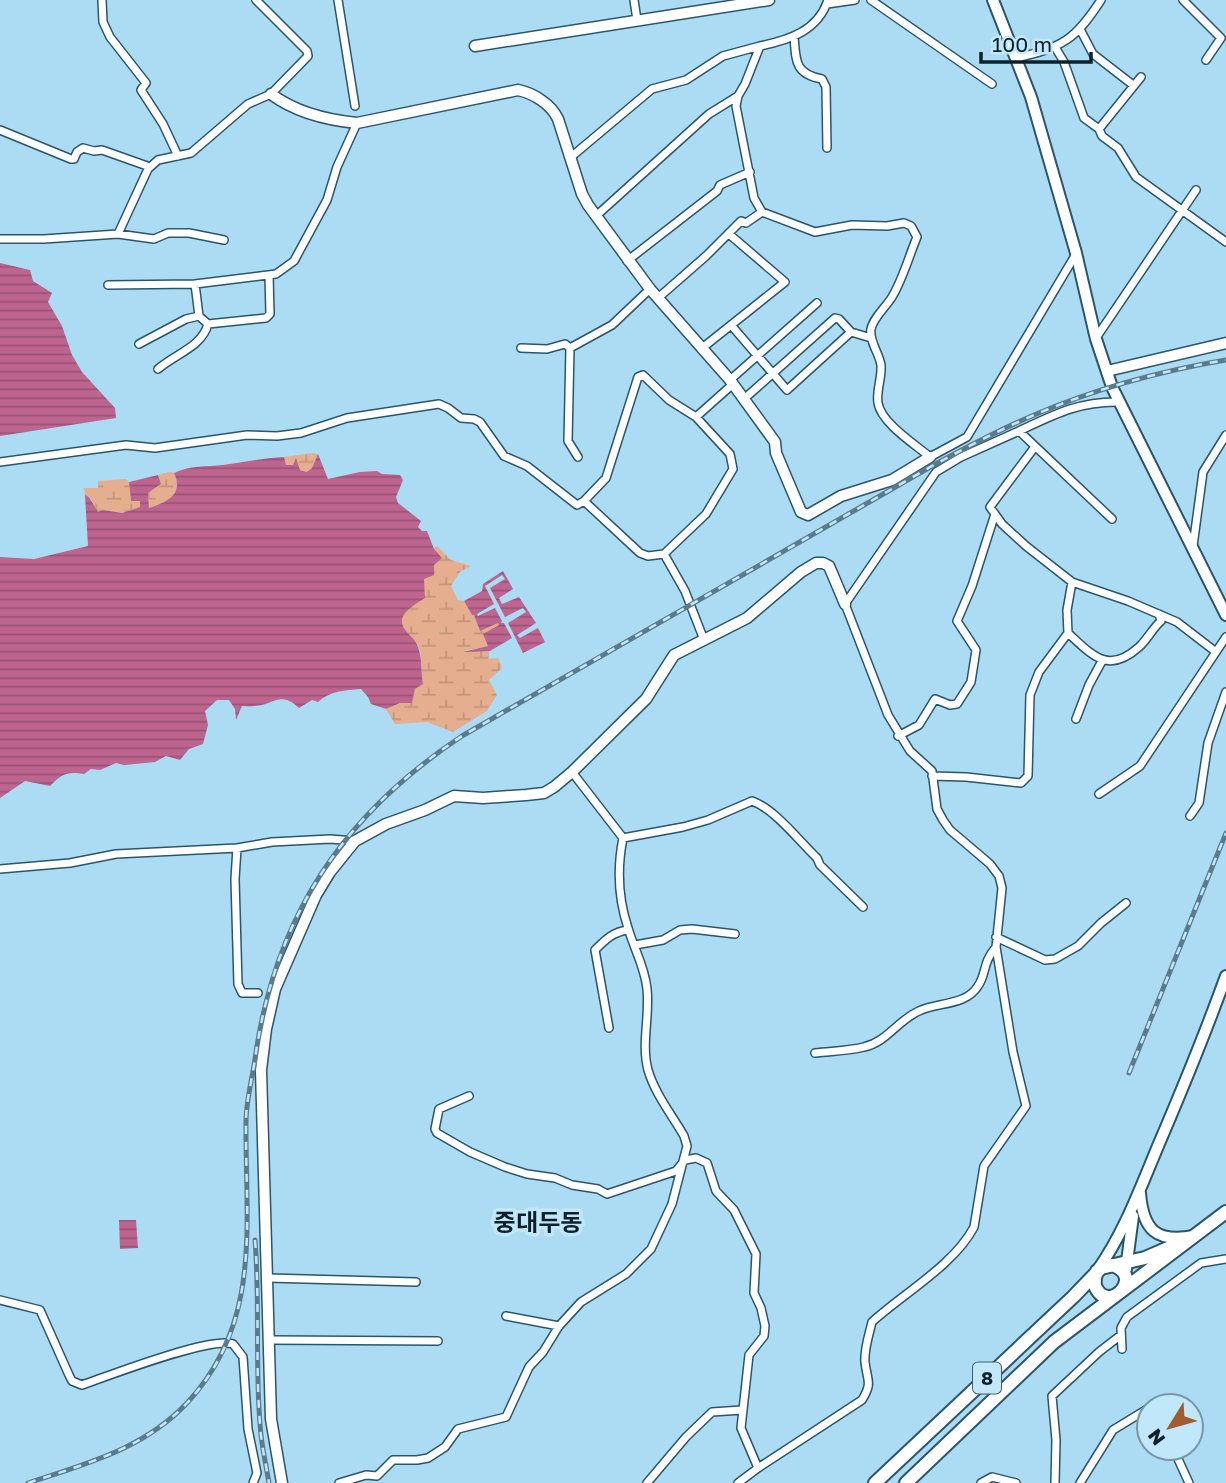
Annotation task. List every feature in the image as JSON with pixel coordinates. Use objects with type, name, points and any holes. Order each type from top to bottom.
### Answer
[{"type":"main road","points":[[993,0],[1031,97],[1107,371],[1226,615]]},
{"type":"main road","points":[[1135,1203],[1125,1285],[1120,1293],[1110,1297],[1101,1294],[1094,1281],[1097,1271],[1119,1236],[1135,1203],[1206,1033],[1226,976]]},
{"type":"main road","points":[[1140,1190],[1142,1213],[1152,1231],[1172,1238],[1194,1236]]},
{"type":"main road","name":"8","points":[[906,1483],[1054,1342],[1226,1212]]},
{"type":"main road","name":"8","points":[[1111,1265],[1127,1264],[1145,1258],[1194,1236]]},
{"type":"main road","points":[[1097,1271],[1111,1265],[1121,1270],[1126,1279]]},
{"type":"main road","name":"8","points":[[875,1483],[1073,1297],[1097,1271]]},
{"type":"street","points":[[102,0],[103,22],[110,37],[146,83],[141,90],[163,124],[178,156]]},
{"type":"street","points":[[118,234],[150,167],[158,160],[191,153],[248,104],[271,94],[308,56],[307,51],[256,0]]},
{"type":"street","points":[[338,0],[355,106]]},
{"type":"street","points":[[634,0],[637,20]]},
{"type":"street","points":[[475,46],[637,20],[722,3],[769,0]]},
{"type":"street","points":[[571,157],[652,89],[686,80],[723,56],[794,36],[816,23],[827,2],[855,0]]},
{"type":"street","points":[[1016,58],[1055,47],[1081,30],[1101,0]]},
{"type":"street","points":[[1182,0],[1221,38],[1206,60]]},
{"type":"street","points":[[868,1],[992,84]]},
{"type":"street","points":[[1081,30],[1093,54],[1133,85]]},
{"type":"street","points":[[794,36],[796,60],[800,68],[806,75],[822,79],[827,86],[827,148]]},
{"type":"street","points":[[760,46],[736,106],[754,198],[762,212],[815,232],[852,225],[887,226],[904,223],[916,231],[917,237],[893,295],[871,326],[871,338],[878,352],[881,368],[878,397],[880,409],[888,422],[930,457]]},
{"type":"street","points":[[1055,47],[1064,62],[1084,118],[1118,148],[1136,177],[1226,242]]},
{"type":"street","points":[[1099,130],[1141,76]]},
{"type":"street","points":[[271,94],[299,110],[338,122],[357,124],[518,90],[536,97],[555,111],[582,194],[627,261],[731,382],[775,442],[776,453],[804,515],[841,496],[892,480],[967,437],[1076,254]]},
{"type":"street","points":[[596,216],[709,114],[738,96]]},
{"type":"street","points":[[108,285],[195,284],[276,274],[294,261],[327,200],[337,167],[357,124]]},
{"type":"street","points":[[0,130],[71,159],[74,159],[79,149],[103,150],[150,167]]},
{"type":"street","points":[[627,261],[717,191],[720,185],[750,172]]},
{"type":"street","points":[[1096,339],[1196,190]]},
{"type":"street","points":[[658,298],[741,221],[746,223],[762,212]]},
{"type":"street","points":[[0,239],[118,234],[154,239],[168,233],[189,233],[224,240]]},
{"type":"street","points":[[701,349],[785,282],[729,234]]},
{"type":"street","points":[[195,284],[199,316],[208,324],[266,318],[270,314],[269,275]]},
{"type":"street","points":[[570,348],[612,325],[650,289]]},
{"type":"street","points":[[696,417],[757,356],[817,303]]},
{"type":"street","points":[[139,344],[186,319],[199,316]]},
{"type":"street","points":[[744,398],[835,318],[850,332],[871,338]]},
{"type":"street","points":[[158,369],[200,340],[206,333],[208,324]]},
{"type":"street","points":[[731,325],[787,390],[850,332]]},
{"type":"street","points":[[1107,371],[1226,343]]},
{"type":"street","points":[[521,348],[547,349],[565,344],[570,348]]},
{"type":"street","points":[[570,348],[568,441],[578,457]]},
{"type":"street","points":[[0,463],[126,445],[155,448],[247,435],[277,436],[301,433],[347,418],[439,404],[461,418],[480,422],[504,456],[527,466],[577,505],[606,478],[638,377],[646,376],[669,400],[696,417],[730,454],[733,469],[706,514],[664,554],[648,556],[640,553],[584,501]]},
{"type":"street","points":[[845,604],[936,472],[961,457],[1059,412],[1094,401],[1120,402]]},
{"type":"street","points":[[1018,431],[1112,519]]},
{"type":"street","points":[[1193,547],[1203,472],[1226,435]]},
{"type":"street","points":[[1034,448],[990,507],[1002,524],[1072,582],[1177,622],[1216,652]]},
{"type":"street","points":[[898,736],[919,725],[935,699],[950,705],[957,704],[971,681],[976,650],[957,621],[972,586],[995,514]]},
{"type":"street","points":[[664,554],[685,592],[704,640]]},
{"type":"street","points":[[282,1483],[271,1419],[260,1099],[266,1029],[275,989],[316,895],[330,872],[355,841],[387,824],[454,796],[492,797],[544,793],[572,772],[646,699],[674,655],[747,618],[816,563],[829,566],[898,736],[910,751],[929,766],[937,809],[943,820],[950,830],[990,864],[999,876],[1002,888],[996,947],[1013,1052],[1026,1106],[984,1166],[974,1227],[957,1251],[872,1322],[865,1363],[870,1385],[862,1400],[738,1483]]},
{"type":"street","points":[[932,776],[1021,783],[1028,776],[1032,684],[1068,634],[1067,610],[1072,582]]},
{"type":"street","points":[[1068,634],[1101,661],[1124,657],[1141,646],[1151,630],[1161,621],[1159,614]]},
{"type":"street","points":[[1099,794],[1140,766],[1226,637]]},
{"type":"street","points":[[1076,719],[1101,661]]},
{"type":"street","points":[[1190,816],[1199,803],[1208,743],[1226,692]]},
{"type":"street","points":[[339,1483],[366,1475],[377,1476],[393,1460],[428,1458],[445,1447],[458,1429],[506,1417],[529,1367],[543,1352],[559,1326],[581,1302],[626,1274],[651,1249],[672,1204],[687,1146],[684,1136],[653,1084],[648,1068],[647,990],[619,894],[623,838],[572,772]]},
{"type":"street","points":[[623,838],[708,820],[752,801],[761,804],[784,825],[863,907]]},
{"type":"street","points":[[0,869],[70,863],[116,854],[237,848],[272,842],[338,839],[355,841]]},
{"type":"street","points":[[237,848],[235,879],[238,984],[243,992],[258,993]]},
{"type":"street","points":[[996,937],[1045,960],[1055,959],[1078,946],[1126,903]]},
{"type":"street","points":[[609,1028],[595,950],[608,936],[628,930]]},
{"type":"street","points":[[635,945],[663,940],[680,930],[735,934]]},
{"type":"street","points":[[815,1053],[864,1047],[877,1042],[912,1014],[933,1005],[951,1003],[972,993],[979,986],[988,957],[996,947]]},
{"type":"street","points":[[469,1096],[439,1109],[435,1129],[437,1133],[471,1152],[527,1174],[555,1178],[572,1185],[598,1189],[607,1194],[676,1171],[685,1160],[696,1158],[707,1163],[716,1191],[734,1210],[757,1254],[754,1293],[765,1326],[764,1336],[749,1355],[741,1429],[758,1468]]},
{"type":"street","points":[[1122,1349],[1123,1322],[1201,1263],[1226,1259]]},
{"type":"street","points":[[268,1278],[416,1282]]},
{"type":"street","points":[[0,1300],[40,1310],[72,1381],[82,1385],[219,1342],[233,1344],[243,1357],[248,1429],[257,1473],[253,1483]]},
{"type":"street","points":[[506,1316],[559,1326]]},
{"type":"street","points":[[1055,1483],[1055,1415],[1052,1396],[1121,1335]]},
{"type":"street","points":[[269,1340],[438,1341]]},
{"type":"street","points":[[647,1483],[686,1437],[712,1412],[742,1410]]},
{"type":"street","points":[[1080,1483],[1113,1430],[1135,1417]]},
{"type":"street","points":[[1179,1462],[1189,1483]]},
{"type":"street","points":[[981,1483],[992,1477],[1016,1483]]},
{"type":"green space","points":[[318,454],[308,472],[300,470],[296,459],[293,465],[286,465],[284,457]]},
{"type":"green space","points":[[174,473],[177,480],[175,492],[167,500],[149,509],[148,493],[161,484],[158,475]]},
{"type":"green space","points":[[126,479],[129,482],[131,501],[140,501],[140,507],[122,513],[103,510],[98,513],[90,497],[85,495],[84,488],[98,488],[98,481]]},
{"type":"green space","points":[[437,546],[451,560],[471,566],[460,572],[451,586],[458,600],[464,601],[472,615],[474,614],[480,631],[498,623],[500,625],[489,646],[463,651],[489,650],[489,659],[498,658],[502,668],[489,680],[497,695],[487,711],[453,732],[427,722],[395,724],[386,709],[400,703],[412,703],[415,689],[423,684],[420,650],[403,628],[402,618],[424,591],[424,579]]},
{"type":"shaded area","points":[[0,263],[30,270],[33,281],[52,293],[48,302],[62,326],[72,355],[82,372],[115,408],[116,418],[0,436]]},
{"type":"shaded area","points":[[318,454],[328,479],[377,471],[400,475],[403,480],[396,497],[398,503],[421,521],[418,527],[427,531],[434,549],[442,558],[434,565],[434,575],[424,579],[425,598],[407,612],[402,620],[406,631],[417,644],[421,658],[423,684],[415,689],[412,703],[400,703],[386,709],[371,704],[361,689],[349,690],[333,693],[318,702],[312,700],[299,708],[282,699],[261,705],[242,706],[236,720],[235,709],[229,700],[217,700],[205,711],[208,725],[203,744],[189,749],[180,760],[166,756],[155,762],[124,765],[116,763],[100,770],[91,769],[84,774],[65,774],[50,786],[25,781],[0,798],[0,557],[34,559],[88,546],[85,495],[98,512],[103,510],[122,513],[140,507],[140,501],[131,501],[129,482],[158,475],[161,484],[148,493],[149,508],[172,496],[177,486],[174,473],[180,470],[284,457],[286,465],[293,465],[296,458],[300,470],[307,472],[312,468]]},
{"type":"shaded area","points":[[503,571],[513,589],[499,598],[502,604],[519,597],[536,623],[517,635],[520,638],[538,628],[545,642],[523,653],[508,623],[526,612],[523,608],[505,617],[490,588],[505,579],[502,575],[485,586],[494,604],[477,614],[478,616],[495,608],[501,623],[504,623],[512,638],[490,651],[463,652],[488,646],[483,634],[499,625],[498,623],[480,631],[474,615],[464,601],[482,591],[483,584]]},
{"type":"shaded area","points":[[119,1220],[136,1220],[138,1248],[120,1249]]},
{"type":"railway","points":[[28,1483],[133,1444],[170,1419],[187,1403],[211,1372],[228,1339],[239,1305],[245,1270],[247,1106],[265,1007],[279,959],[298,915],[321,874],[349,835],[382,800],[462,736],[970,446],[1080,397],[1152,375],[1226,360]]},
{"type":"railway","points":[[1129,1073],[1226,833]]},
{"type":"railway","points":[[255,1240],[261,1439],[269,1483]]},
{"type":"district","name":"중대두동","points":[[538,1223]]}]
